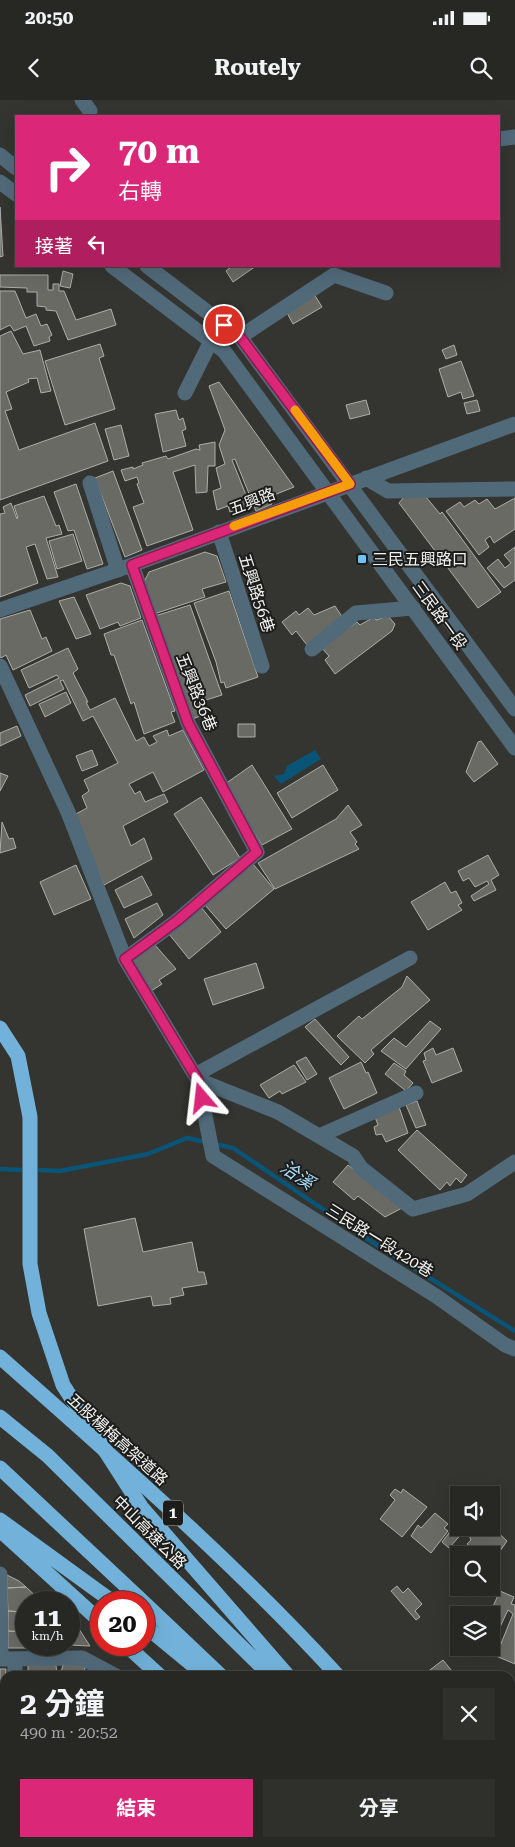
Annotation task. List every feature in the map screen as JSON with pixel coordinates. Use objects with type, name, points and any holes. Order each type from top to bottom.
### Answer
[{"type":"highway","points":[[0,1028],[18,1056],[30,1117],[30,1264],[39,1313],[64,1384],[142,1508],[284,1671]]},
{"type":"highway","name":"五股楊梅高架道路","points":[[0,1357],[144,1485],[333,1671]]},
{"type":"highway","name":"中山高速公路","points":[[0,1417],[48,1456],[266,1671]]},
{"type":"highway","points":[[0,1468],[130,1591]]},
{"type":"highway","points":[[0,1520],[98,1591]]},
{"type":"highway","points":[[0,1530],[90,1612]]},
{"type":"highway","points":[[155,1614],[216,1671]]},
{"type":"highway","points":[[155,1634],[200,1671]]},
{"type":"highway","points":[[138,1656],[155,1671]]},
{"type":"street","points":[[500,139],[515,137]]},
{"type":"street","points":[[0,155],[15,167]]},
{"type":"street","points":[[0,182],[15,193]]},
{"type":"street","name":"三民路一段","points":[[113,267],[224,351],[330,493],[515,748]]},
{"type":"street","name":"三民路一段","points":[[148,267],[240,337],[515,709]]},
{"type":"street","points":[[240,337],[334,275],[386,293]]},
{"type":"street","points":[[185,393],[210,341]]},
{"type":"street","name":"五興路","points":[[0,610],[330,493],[515,424]]},
{"type":"street","points":[[366,478],[388,491],[515,489]]},
{"type":"street","name":"五興路36巷","points":[[90,483],[188,723],[257,852],[178,920],[125,959]]},
{"type":"street","name":"五興路56巷","points":[[219,532],[262,666]]},
{"type":"street","points":[[312,649],[356,613],[413,608]]},
{"type":"street","name":"三民路一段420巷","points":[[0,666],[68,812],[125,959],[196,1077],[213,1156],[436,1296],[505,1345],[515,1350]]},
{"type":"street","points":[[196,1077],[410,958]]},
{"type":"street","points":[[196,1077],[278,1112],[353,1156],[361,1168],[413,1209],[467,1194],[515,1162]]},
{"type":"street","points":[[318,1136],[416,1093]]},
{"type":"street","points":[[1,1575],[5,1659],[12,1671]]},
{"type":"street","points":[[5,1659],[82,1658],[97,1670]]},
{"type":"water","points":[[315,750],[321,759],[281,784],[274,776],[284,774],[287,766]]},
{"type":"building","points":[[0,207],[3,256],[0,257]]},
{"type":"building","points":[[231,267],[255,267],[233,282],[226,271]]},
{"type":"building","points":[[63,271],[73,274],[70,288],[60,286]]},
{"type":"building","points":[[0,275],[48,275],[48,290],[53,290],[53,284],[59,284],[59,291],[64,291],[76,320],[111,309],[116,325],[68,340],[56,311],[46,310],[46,307],[37,306],[37,292],[27,292],[27,288],[0,287]]},
{"type":"building","points":[[0,291],[15,291],[26,318],[36,314],[41,326],[47,324],[52,335],[49,337],[50,341],[34,346],[26,326],[14,331],[10,325],[0,330]]},
{"type":"building","points":[[314,294],[322,307],[293,324],[286,311]]},
{"type":"building","points":[[11,331],[23,354],[40,350],[51,391],[41,393],[37,378],[28,379],[29,382],[6,392],[12,409],[5,411],[19,450],[95,423],[108,461],[0,500],[0,336]]},
{"type":"building","points":[[100,344],[104,356],[99,358],[115,409],[65,425],[45,361]]},
{"type":"building","points":[[454,345],[457,355],[446,359],[442,350]]},
{"type":"building","points":[[461,361],[474,396],[463,399],[461,392],[448,397],[439,369]]},
{"type":"building","points":[[219,382],[294,487],[269,497],[272,504],[256,511],[235,459],[232,460],[250,505],[230,512],[228,506],[217,510],[213,491],[221,488],[216,468],[225,464],[219,445],[225,430],[209,386]]},
{"type":"building","points":[[366,400],[370,414],[350,419],[346,405]]},
{"type":"building","points":[[477,400],[480,411],[467,414],[464,403]]},
{"type":"building","points":[[176,410],[179,420],[183,418],[186,429],[182,431],[186,446],[163,452],[155,414]]},
{"type":"building","points":[[121,425],[129,456],[114,460],[105,429]]},
{"type":"building","points":[[215,442],[215,466],[208,466],[207,492],[196,493],[195,465],[173,472],[193,530],[147,546],[133,507],[144,503],[137,484],[139,483],[137,477],[125,481],[121,470],[133,467],[133,469],[143,465],[142,463],[166,456],[168,459],[196,449],[200,450],[199,445]]},
{"type":"building","points":[[113,471],[142,550],[125,557],[95,478]]},
{"type":"building","points":[[76,484],[103,564],[87,569],[74,530],[68,531],[54,492]]},
{"type":"building","points":[[44,496],[56,526],[59,525],[62,534],[46,538],[58,577],[47,579],[35,544],[26,547],[38,583],[0,597],[0,514],[5,513],[3,507],[11,503],[17,519],[14,506]]},
{"type":"building","points":[[404,497],[426,497],[440,514],[442,512],[501,592],[478,608],[399,503]]},
{"type":"building","points":[[515,498],[515,529],[494,543],[490,536],[485,540],[489,547],[479,555],[446,511],[460,502],[464,507],[475,500],[479,504],[487,499],[495,509]]},
{"type":"building","points":[[73,534],[82,561],[57,569],[49,541]]},
{"type":"building","points":[[515,547],[515,580],[504,588],[487,568],[498,559],[505,568],[511,563],[504,555]]},
{"type":"building","points":[[205,552],[217,556],[226,582],[202,589],[205,597],[154,614],[144,582],[149,572]]},
{"type":"building","points":[[121,583],[130,586],[141,618],[120,626],[118,622],[100,629],[86,595]]},
{"type":"building","points":[[229,591],[258,677],[226,688],[224,682],[221,683],[216,662],[194,603]]},
{"type":"building","points":[[74,597],[91,634],[76,639],[59,601]]},
{"type":"building","points":[[190,605],[222,695],[203,701],[206,714],[192,719],[155,616]]},
{"type":"building","points":[[335,606],[343,618],[307,645],[296,631],[292,635],[282,622],[296,611],[299,615],[308,608],[314,615]]},
{"type":"building","points":[[30,610],[42,639],[46,637],[52,651],[13,670],[6,655],[1,658],[0,656],[0,619]]},
{"type":"building","points":[[388,616],[395,624],[392,631],[335,674],[325,660],[329,656],[321,647],[357,622],[360,625],[374,617],[376,620]]},
{"type":"building","points":[[142,620],[175,711],[171,712],[175,722],[144,734],[134,702],[131,704],[114,655],[111,655],[104,634]]},
{"type":"building","points":[[68,648],[78,669],[73,673],[88,702],[86,702],[90,710],[115,698],[136,741],[144,737],[149,746],[157,742],[153,736],[167,730],[169,736],[183,730],[204,770],[163,792],[153,772],[129,784],[135,794],[140,791],[145,802],[164,794],[168,802],[123,826],[131,846],[144,838],[152,859],[104,885],[74,815],[87,808],[82,796],[89,791],[84,780],[118,763],[93,716],[83,721],[63,680],[60,681],[64,689],[30,706],[25,695],[59,678],[57,675],[29,688],[21,670]]},
{"type":"building","points":[[66,692],[71,703],[45,717],[39,704]]},
{"type":"building","points":[[238,724],[255,724],[255,737],[238,737]]},
{"type":"building","points":[[17,726],[21,736],[0,746],[0,733]]},
{"type":"building","points":[[481,741],[498,764],[474,782],[466,772],[478,742]]},
{"type":"building","points":[[92,750],[98,765],[82,771],[76,756]]},
{"type":"building","points":[[252,765],[292,829],[262,845],[225,784]]},
{"type":"building","points":[[323,765],[338,790],[292,818],[277,793]]},
{"type":"building","points":[[0,773],[8,776],[0,791]]},
{"type":"building","points":[[201,797],[240,858],[213,875],[174,814]]},
{"type":"building","points":[[348,805],[362,825],[350,832],[357,842],[355,844],[359,849],[275,889],[258,863],[336,819]]},
{"type":"building","points":[[2,822],[9,839],[13,838],[16,848],[0,853]]},
{"type":"building","points":[[488,855],[499,875],[491,880],[496,890],[474,901],[471,896],[489,884],[487,881],[475,887],[469,878],[463,881],[458,871]]},
{"type":"building","points":[[253,864],[274,889],[226,929],[205,905]]},
{"type":"building","points":[[76,865],[91,899],[54,915],[40,882]]},
{"type":"building","points":[[142,876],[152,895],[124,908],[115,890]]},
{"type":"building","points":[[445,882],[451,893],[456,891],[462,903],[458,905],[462,910],[428,930],[411,902]]},
{"type":"building","points":[[157,903],[163,915],[134,938],[125,919]]},
{"type":"building","points":[[201,907],[221,932],[189,959],[169,934]]},
{"type":"building","points":[[155,945],[176,969],[159,980],[162,984],[148,993],[134,961]]},
{"type":"building","points":[[256,963],[264,988],[213,1005],[204,979]]},
{"type":"building","points":[[407,976],[430,1000],[371,1050],[374,1054],[365,1063],[337,1036],[359,1016],[362,1019],[402,987]]},
{"type":"building","points":[[315,1019],[349,1057],[341,1065],[305,1027]]},
{"type":"building","points":[[430,1021],[441,1029],[406,1069],[381,1051],[394,1038],[406,1047]]},
{"type":"building","points":[[433,1048],[436,1055],[453,1048],[462,1071],[432,1083],[423,1061],[426,1060],[424,1053]]},
{"type":"building","points":[[306,1057],[317,1074],[307,1080],[296,1062]]},
{"type":"building","points":[[361,1062],[366,1073],[368,1072],[377,1093],[344,1109],[329,1078]]},
{"type":"building","points":[[394,1063],[406,1071],[404,1075],[413,1083],[406,1091],[385,1074]]},
{"type":"building","points":[[294,1065],[306,1082],[282,1094],[280,1091],[269,1098],[260,1085]]},
{"type":"building","points":[[417,1101],[426,1125],[416,1128],[406,1105]]},
{"type":"building","points":[[399,1107],[408,1133],[386,1142],[382,1134],[376,1135],[374,1127],[378,1125],[375,1117]]},
{"type":"building","points":[[417,1130],[467,1175],[461,1183],[456,1178],[450,1186],[447,1182],[440,1190],[398,1150]]},
{"type":"building","points":[[348,1165],[402,1208],[385,1217],[358,1196],[354,1200],[333,1182]]},
{"type":"building","points":[[135,1218],[143,1252],[192,1242],[198,1272],[204,1272],[207,1284],[182,1288],[184,1295],[170,1298],[171,1304],[153,1306],[151,1296],[98,1306],[84,1229]]},
{"type":"building","points":[[395,1489],[401,1493],[403,1489],[427,1507],[402,1537],[380,1519],[395,1500],[390,1495]]},
{"type":"building","points":[[435,1513],[448,1524],[444,1528],[448,1531],[431,1553],[411,1536],[418,1525],[421,1528]]},
{"type":"building","points":[[450,1532],[450,1536],[460,1536],[449,1548],[442,1542]]},
{"type":"building","points":[[500,1535],[507,1541],[500,1551],[500,1546],[470,1546],[467,1544],[471,1540],[469,1536]]},
{"type":"building","points":[[7,1575],[19,1581],[26,1587],[7,1588]]},
{"type":"building","points":[[397,1586],[403,1593],[408,1588],[422,1604],[415,1611],[420,1617],[416,1620],[391,1591]]},
{"type":"building","points":[[26,1587],[30,1591],[15,1591],[15,1611],[8,1611],[7,1588]]},
{"type":"building","points":[[500,1591],[514,1597],[511,1604],[515,1605],[515,1664],[496,1656],[500,1656],[500,1646],[513,1614],[508,1610],[500,1627],[500,1606],[493,1606],[498,1596],[500,1596]]},
{"type":"building","points":[[8,1611],[15,1611],[15,1631],[8,1631]]},
{"type":"building","points":[[8,1631],[15,1631],[15,1648],[8,1648]]},
{"type":"building","points":[[80,1631],[90,1646],[80,1646]]},
{"type":"building","points":[[443,1660],[452,1671],[429,1671]]},
{"type":"building","points":[[84,1664],[85,1671],[61,1671],[63,1665]]},
{"type":"building","points":[[28,1665],[56,1665],[57,1671],[28,1671]]},
{"type":"waterway","name":"洽溪","points":[[40,1170],[60,1171],[148,1154],[187,1138],[233,1148],[361,1235],[515,1331]]},
{"type":"waterway","name":"洽溪","points":[[0,1169],[20,1170]]},
{"type":"slow traffic","points":[[234,526],[330,493],[350,484],[295,410]]},
{"type":"place","name":"三民五興路口","points":[[362,559]]},
{"type":"route","points":[[202,1098],[198,1080],[125,959],[178,920],[257,852],[188,723],[132,565],[350,484],[240,337],[224,325]]}]
